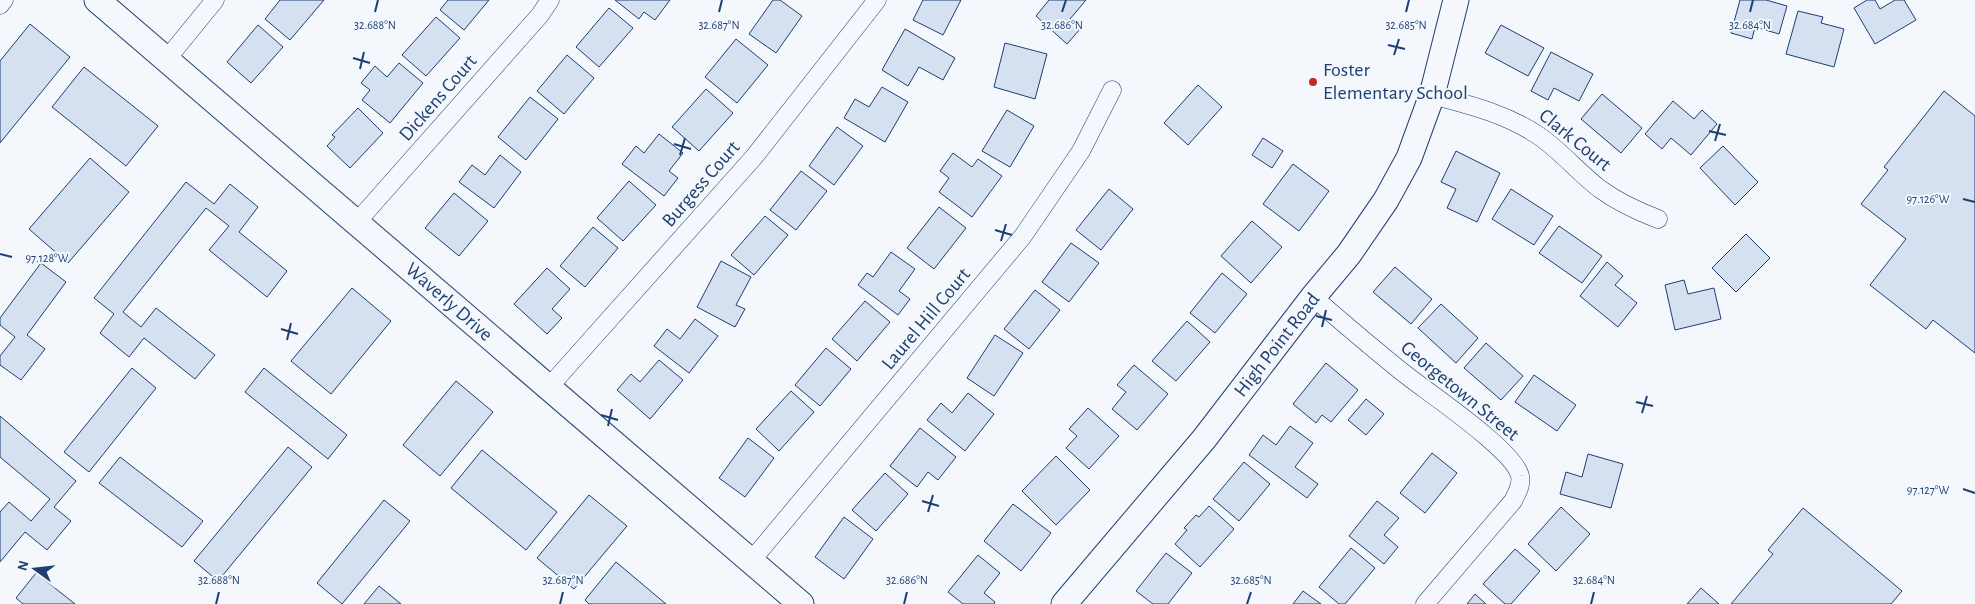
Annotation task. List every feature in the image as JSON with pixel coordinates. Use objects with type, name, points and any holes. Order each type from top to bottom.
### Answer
[{"type":"street","points":[[0,5],[4,0]]},
{"type":"street","name":"Waverly Drive","points":[[97,0],[801,604]]},
{"type":"street","points":[[166,60],[215,0]]},
{"type":"street","name":"Dickens Court","points":[[356,223],[540,16],[550,0]]},
{"type":"street","name":"Burgess Court","points":[[548,388],[754,157],[877,0]]},
{"type":"street","name":"High Point Road","points":[[1064,604],[1204,439],[1348,254],[1386,200],[1409,158],[1432,95],[1456,0]]},
{"type":"street","name":"Laurel Hill Court","points":[[751,562],[1023,236],[1081,151],[1112,90]]},
{"type":"street","name":"Clark Court","points":[[1432,95],[1496,113],[1520,124],[1541,137],[1600,189],[1632,209],[1658,219]]},
{"type":"street","name":"Georgetown Street","points":[[1313,297],[1400,370],[1491,441],[1513,462],[1520,476],[1520,489],[1513,501],[1425,604]]},
{"type":"building","points":[[280,0],[324,0],[290,40],[265,19]]},
{"type":"building","points":[[448,0],[489,0],[464,30],[440,10]]},
{"type":"building","points":[[615,0],[670,0],[655,20],[644,12],[639,19]]},
{"type":"building","points":[[773,0],[780,0],[802,16],[776,53],[749,34]]},
{"type":"building","points":[[923,0],[961,0],[943,35],[913,20]]},
{"type":"building","points":[[1049,0],[1086,0],[1070,19],[1081,28],[1067,44],[1036,16]]},
{"type":"building","points":[[1740,0],[1766,0],[1787,6],[1779,34],[1755,27],[1752,39],[1731,33]]},
{"type":"building","points":[[1867,0],[1875,0],[1880,9],[1895,0],[1904,0],[1916,20],[1875,44],[1854,8]]},
{"type":"building","points":[[609,8],[633,28],[599,67],[576,47]]},
{"type":"building","points":[[1798,11],[1823,17],[1821,23],[1844,29],[1834,67],[1786,54]]},
{"type":"building","points":[[436,17],[460,38],[426,76],[402,55]]},
{"type":"building","points":[[30,24],[70,57],[0,143],[0,61]]},
{"type":"building","points":[[258,25],[283,47],[251,83],[227,62]]},
{"type":"building","points":[[1501,25],[1544,48],[1528,76],[1485,53]]},
{"type":"building","points":[[905,29],[955,58],[943,80],[919,67],[908,86],[882,70]]},
{"type":"building","points":[[736,39],[768,65],[737,103],[705,77]]},
{"type":"building","points":[[1005,43],[1047,54],[1035,99],[994,87]]},
{"type":"building","points":[[1551,52],[1593,74],[1579,101],[1554,88],[1548,100],[1531,91]]},
{"type":"building","points":[[567,55],[594,78],[564,114],[537,91]]},
{"type":"building","points":[[399,63],[423,83],[390,123],[362,100],[370,90],[361,83],[375,66],[387,77]]},
{"type":"building","points":[[84,67],[158,126],[126,166],[52,107]]},
{"type":"building","points":[[1198,85],[1222,107],[1188,145],[1164,123]]},
{"type":"building","points":[[882,87],[908,102],[885,142],[844,118],[855,99],[869,107]]},
{"type":"building","points":[[706,89],[733,113],[699,151],[672,127]]},
{"type":"building","points":[[1944,91],[1975,116],[1975,353],[1933,320],[1926,329],[1870,285],[1906,239],[1861,204],[1888,170],[1884,167]]},
{"type":"building","points":[[1602,94],[1642,128],[1621,153],[1581,119]]},
{"type":"building","points":[[530,97],[558,119],[526,160],[498,137]]},
{"type":"building","points":[[1673,101],[1694,119],[1702,110],[1717,124],[1691,155],[1671,138],[1662,149],[1645,134]]},
{"type":"building","points":[[358,108],[383,133],[350,168],[327,146],[335,137],[332,135]]},
{"type":"building","points":[[1007,110],[1034,126],[1010,167],[982,151]]},
{"type":"building","points":[[837,127],[863,146],[834,185],[809,166]]},
{"type":"building","points":[[659,134],[683,153],[669,171],[678,178],[664,196],[622,164],[636,146],[644,153]]},
{"type":"building","points":[[1263,138],[1283,151],[1272,168],[1252,155]]},
{"type":"building","points":[[1723,146],[1758,182],[1735,205],[1700,168]]},
{"type":"building","points":[[1456,151],[1500,173],[1477,222],[1447,208],[1456,189],[1441,182]]},
{"type":"building","points":[[953,153],[972,167],[978,159],[1002,176],[972,217],[939,192],[949,178],[940,171]]},
{"type":"building","points":[[500,155],[521,172],[494,208],[459,182],[472,165],[485,175]]},
{"type":"building","points":[[90,158],[129,192],[68,263],[29,229]]},
{"type":"building","points":[[1293,164],[1329,191],[1299,231],[1263,204]]},
{"type":"building","points":[[801,171],[827,191],[796,230],[770,210]]},
{"type":"building","points":[[629,181],[656,205],[623,241],[597,218]]},
{"type":"building","points":[[186,182],[214,204],[230,184],[258,207],[239,232],[287,271],[267,297],[209,250],[229,226],[206,208],[123,312],[141,327],[156,308],[215,355],[195,379],[144,338],[129,357],[100,333],[114,314],[94,298]]},
{"type":"building","points":[[1109,189],[1133,209],[1101,250],[1076,230]]},
{"type":"building","points":[[1511,189],[1553,216],[1534,245],[1492,219]]},
{"type":"building","points":[[454,193],[488,221],[459,256],[425,228]]},
{"type":"building","points":[[939,207],[966,228],[934,269],[907,248]]},
{"type":"building","points":[[765,216],[788,235],[754,275],[731,255]]},
{"type":"building","points":[[1252,221],[1282,247],[1251,283],[1221,256]]},
{"type":"building","points":[[1559,226],[1602,256],[1582,283],[1539,253]]},
{"type":"building","points":[[593,227],[618,248],[585,287],[560,266]]},
{"type":"building","points":[[1746,234],[1770,258],[1736,292],[1712,268]]},
{"type":"building","points":[[1071,243],[1099,263],[1069,302],[1042,282]]},
{"type":"building","points":[[891,252],[915,269],[899,291],[910,299],[898,315],[858,285],[867,273],[873,277]]},
{"type":"building","points":[[721,261],[751,277],[736,305],[745,309],[735,327],[697,307]]},
{"type":"building","points":[[1607,262],[1623,276],[1615,285],[1637,303],[1618,327],[1580,296]]},
{"type":"building","points":[[41,263],[66,282],[27,335],[45,349],[21,380],[0,365],[0,356],[15,337],[0,325],[0,318]]},
{"type":"building","points":[[1395,267],[1432,299],[1411,324],[1373,292]]},
{"type":"building","points":[[547,268],[570,289],[552,309],[562,318],[547,334],[514,304]]},
{"type":"building","points":[[1222,273],[1247,294],[1215,333],[1190,313]]},
{"type":"building","points":[[1684,280],[1688,294],[1714,288],[1721,319],[1675,330],[1665,285]]},
{"type":"building","points":[[352,288],[391,321],[331,394],[291,361]]},
{"type":"building","points":[[1035,290],[1060,310],[1029,349],[1004,329]]},
{"type":"building","points":[[865,301],[890,322],[857,361],[832,339]]},
{"type":"building","points":[[1441,304],[1478,338],[1456,363],[1418,328]]},
{"type":"building","points":[[695,319],[718,336],[689,373],[654,346],[667,329],[680,339]]},
{"type":"building","points":[[1187,321],[1210,342],[1176,381],[1152,361]]},
{"type":"building","points":[[995,335],[1023,353],[994,396],[967,378]]},
{"type":"building","points":[[1486,343],[1523,376],[1501,400],[1464,368]]},
{"type":"building","points":[[826,348],[851,369],[820,406],[795,385]]},
{"type":"building","points":[[659,360],[683,380],[650,419],[617,390],[631,374],[640,382]]},
{"type":"building","points":[[1326,363],[1358,390],[1331,422],[1322,415],[1316,423],[1293,404]]},
{"type":"building","points":[[1134,365],[1168,394],[1137,430],[1112,409],[1126,392],[1117,385]]},
{"type":"building","points":[[132,368],[156,388],[89,472],[64,452]]},
{"type":"building","points":[[264,368],[347,435],[328,459],[245,392]]},
{"type":"building","points":[[1534,375],[1576,405],[1557,431],[1515,402]]},
{"type":"building","points":[[456,381],[493,412],[440,476],[403,445]]},
{"type":"building","points":[[791,391],[814,412],[779,451],[756,429]]},
{"type":"building","points":[[968,393],[994,414],[965,451],[927,420],[941,403],[952,413]]},
{"type":"building","points":[[1366,399],[1384,414],[1366,435],[1348,420]]},
{"type":"building","points":[[1088,408],[1119,436],[1089,469],[1066,448],[1077,436],[1069,429]]},
{"type":"building","points":[[0,416],[76,481],[54,507],[71,521],[47,550],[25,532],[0,562],[0,512],[9,502],[31,521],[50,499],[0,457]]},
{"type":"building","points":[[1290,426],[1313,443],[1295,467],[1318,484],[1307,498],[1249,455],[1263,435],[1276,445]]},
{"type":"building","points":[[920,428],[956,457],[938,480],[928,472],[917,487],[890,466]]},
{"type":"building","points":[[748,438],[774,458],[745,497],[719,478]]},
{"type":"building","points":[[288,447],[312,467],[218,581],[194,561]]},
{"type":"building","points":[[482,450],[557,512],[526,550],[451,488]]},
{"type":"building","points":[[1432,453],[1457,473],[1425,513],[1400,493]]},
{"type":"building","points":[[1588,454],[1623,464],[1611,508],[1560,494],[1566,472],[1582,477]]},
{"type":"building","points":[[1056,456],[1090,490],[1056,525],[1022,491]]},
{"type":"building","points":[[120,457],[203,521],[182,547],[99,483]]},
{"type":"building","points":[[1244,462],[1270,484],[1239,521],[1213,499]]},
{"type":"building","points":[[885,473],[908,494],[876,531],[852,510]]},
{"type":"building","points":[[589,495],[627,526],[574,589],[537,558]]},
{"type":"building","points":[[384,500],[410,521],[342,604],[317,583]]},
{"type":"building","points":[[1377,501],[1399,518],[1384,535],[1398,547],[1384,564],[1349,536]]},
{"type":"building","points":[[1013,504],[1051,533],[1021,571],[984,541]]},
{"type":"building","points":[[1209,506],[1234,529],[1200,567],[1175,544],[1187,530],[1184,528],[1196,515],[1199,517]]},
{"type":"building","points":[[1561,507],[1590,534],[1556,571],[1528,544]]},
{"type":"building","points":[[1803,508],[1902,591],[1891,604],[1731,604],[1773,554],[1768,550]]},
{"type":"building","points":[[844,517],[873,539],[844,579],[815,557]]},
{"type":"building","points":[[1351,548],[1375,568],[1345,604],[1339,604],[1319,587]]},
{"type":"building","points":[[1515,549],[1540,571],[1511,604],[1505,604],[1483,584]]},
{"type":"building","points":[[1166,553],[1192,573],[1168,604],[1153,604],[1136,591]]},
{"type":"building","points":[[978,555],[1000,573],[984,593],[995,602],[994,604],[963,604],[948,592]]},
{"type":"building","points":[[616,562],[666,604],[589,604],[585,600]]},
{"type":"building","points":[[36,573],[75,604],[23,604],[16,598]]},
{"type":"building","points":[[379,586],[401,604],[364,604]]},
{"type":"building","points":[[1701,588],[1719,604],[1687,604]]},
{"type":"building","points":[[1303,591],[1321,604],[1293,604]]},
{"type":"building","points":[[1475,594],[1486,604],[1467,604]]},
{"type":"place","name":"Foster Elementary School","points":[[1313,82]]}]
